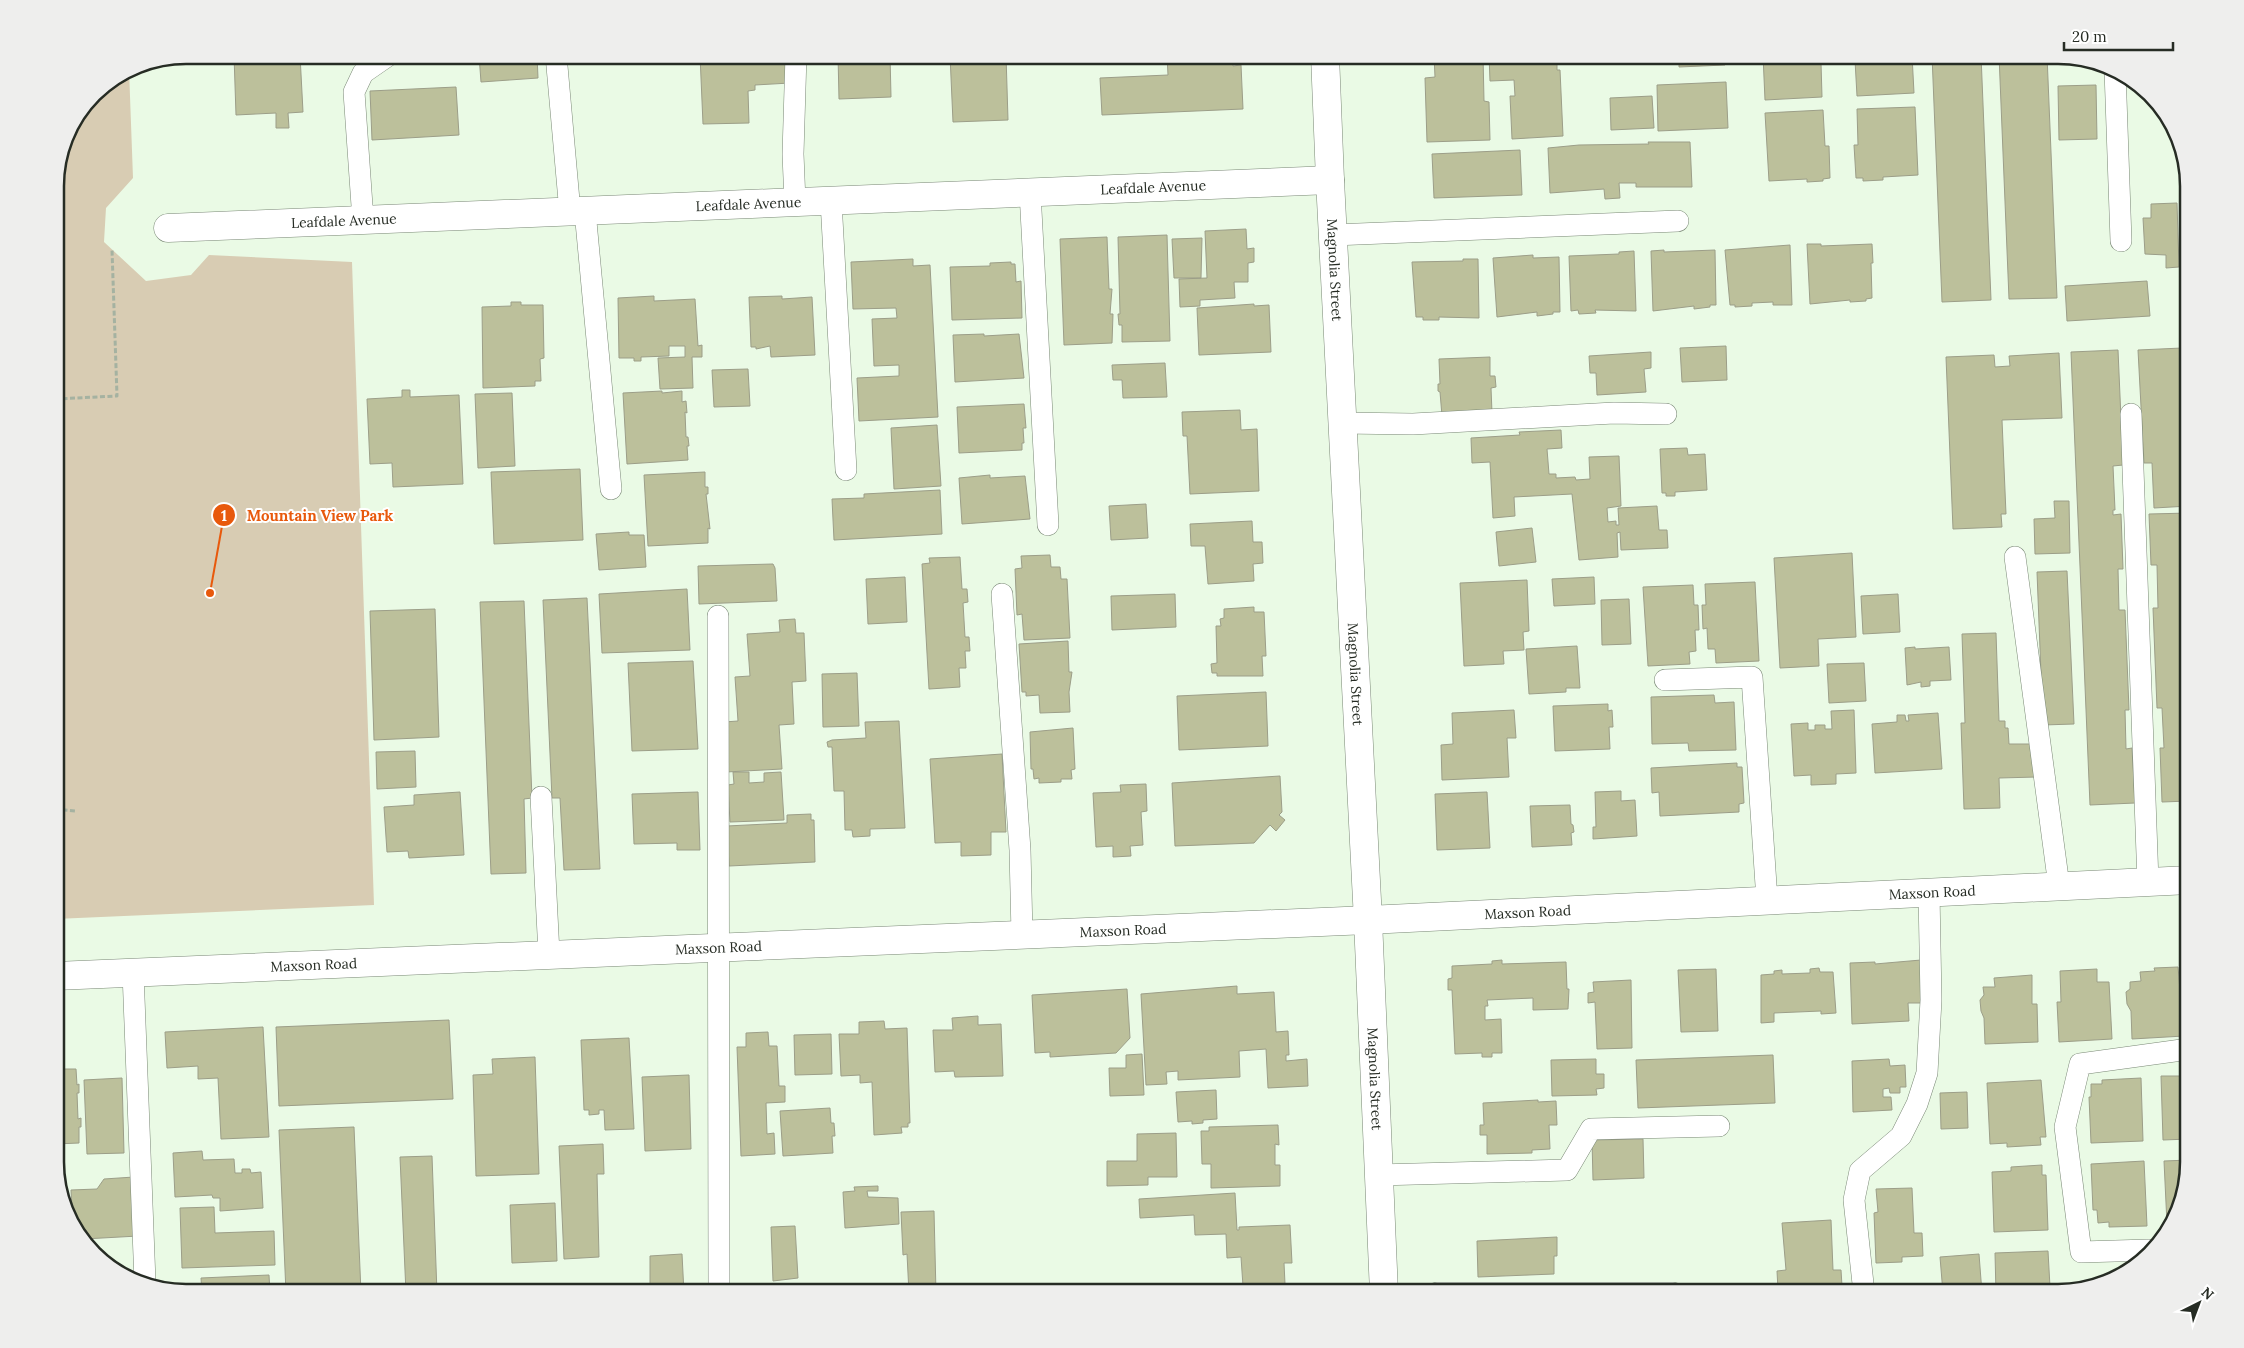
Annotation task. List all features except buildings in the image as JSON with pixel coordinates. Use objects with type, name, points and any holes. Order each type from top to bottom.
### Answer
[{"type":"street","name":"Magnolia Street","points":[[1325,64],[1368,920],[1384,1284]]},
{"type":"street","name":"Leafdale Avenue","points":[[168,228],[1330,180]]},
{"type":"street","name":"Maxson Road","points":[[64,976],[1368,920],[2180,880]]},
{"type":"lane","points":[[363,220],[354,92],[362,73],[376,64]]},
{"type":"lane","points":[[557,64],[578,211],[612,489]]},
{"type":"lane","points":[[795,202],[793,154],[796,64]]},
{"type":"lane","points":[[2115,78],[2121,241]]},
{"type":"lane","points":[[1030,192],[1048,525]]},
{"type":"lane","points":[[831,201],[846,470]]},
{"type":"lane","points":[[1333,235],[1678,221]]},
{"type":"lane","points":[[1342,422],[1413,424],[1614,413],[1666,414]]},
{"type":"lane","points":[[2131,414],[2148,882]]},
{"type":"lane","points":[[2015,557],[2059,886]]},
{"type":"lane","points":[[1002,594],[1020,850],[1022,934]]},
{"type":"lane","points":[[718,616],[720,947],[718,1052],[719,1284]]},
{"type":"lane","points":[[1665,680],[1752,677],[1767,900]]},
{"type":"lane","points":[[541,797],[550,954]]},
{"type":"lane","points":[[1863,1284],[1854,1200],[1860,1171],[1902,1136],[1918,1104],[1927,1073],[1931,1000],[1929,893]]},
{"type":"lane","points":[[133,972],[145,1277]]},
{"type":"lane","points":[[2143,1250],[2081,1252],[2065,1127],[2080,1064],[2180,1050]]},
{"type":"lane","points":[[1378,1174],[1567,1170],[1591,1129],[1719,1126]]},
{"type":"path","points":[[64,399],[117,396],[112,250]]},
{"type":"path","points":[[64,810],[75,811]]},
{"type":"shaded area","points":[[129,78],[133,178],[106,208],[104,242],[146,281],[191,275],[209,255],[352,262],[374,905],[64,919],[64,178],[68,154],[80,125],[99,99]]},
{"type":"place","name":"Mountain View Park","points":[[210,593]]}]
